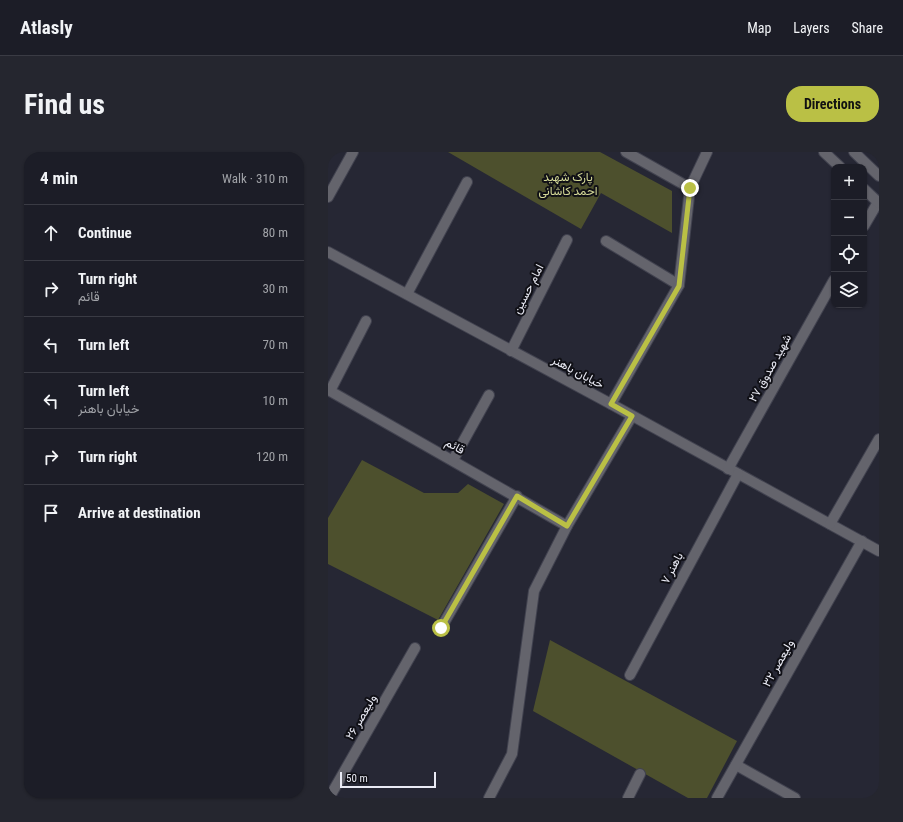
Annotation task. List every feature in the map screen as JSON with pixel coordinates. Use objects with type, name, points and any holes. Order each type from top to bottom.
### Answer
[{"type":"street","points":[[328,197],[353,152]]},
{"type":"street","points":[[626,152],[690,188]]},
{"type":"street","points":[[611,404],[679,286],[690,188],[707,152]]},
{"type":"street","points":[[824,152],[837,164]]},
{"type":"street","points":[[854,152],[879,176]]},
{"type":"street","points":[[407,294],[467,182]]},
{"type":"street","points":[[867,192],[878,202],[867,221]]},
{"type":"street","name":"امام حسین","points":[[511,351],[567,240]]},
{"type":"street","points":[[606,241],[679,286]]},
{"type":"street","name":"خیابان باهنر","points":[[328,252],[611,404],[879,551]]},
{"type":"street","name":"شهید صدوق ۲۷","points":[[728,469],[831,285]]},
{"type":"street","name":"قائم","points":[[366,321],[330,390],[567,526]]},
{"type":"street","points":[[452,460],[489,395]]},
{"type":"street","points":[[489,798],[512,754],[534,591],[567,526],[632,416]]},
{"type":"street","points":[[830,524],[879,439]]},
{"type":"street","name":"باهنر ۷","points":[[630,675],[738,474]]},
{"type":"street","points":[[441,628],[517,496]]},
{"type":"street","name":"ولیعصر ۳۲","points":[[718,798],[862,541]]},
{"type":"street","name":"ولیعصر ۲۶","points":[[329,798],[415,648]]},
{"type":"street","points":[[736,765],[795,798]]},
{"type":"street","points":[[628,798],[640,774]]},
{"type":"green space","name":"پارک شهید احمد کاشانی","points":[[448,152],[600,152],[672,191],[672,233],[601,193],[581,229]]},
{"type":"green space","points":[[362,460],[424,493],[458,493],[468,484],[504,504],[438,620],[328,564],[328,518]]},
{"type":"green space","points":[[550,640],[737,741],[707,798],[688,798],[533,711]]},
{"type":"route","points":[[441,628],[517,496],[567,526],[632,416],[611,404],[679,286],[690,188]]}]
